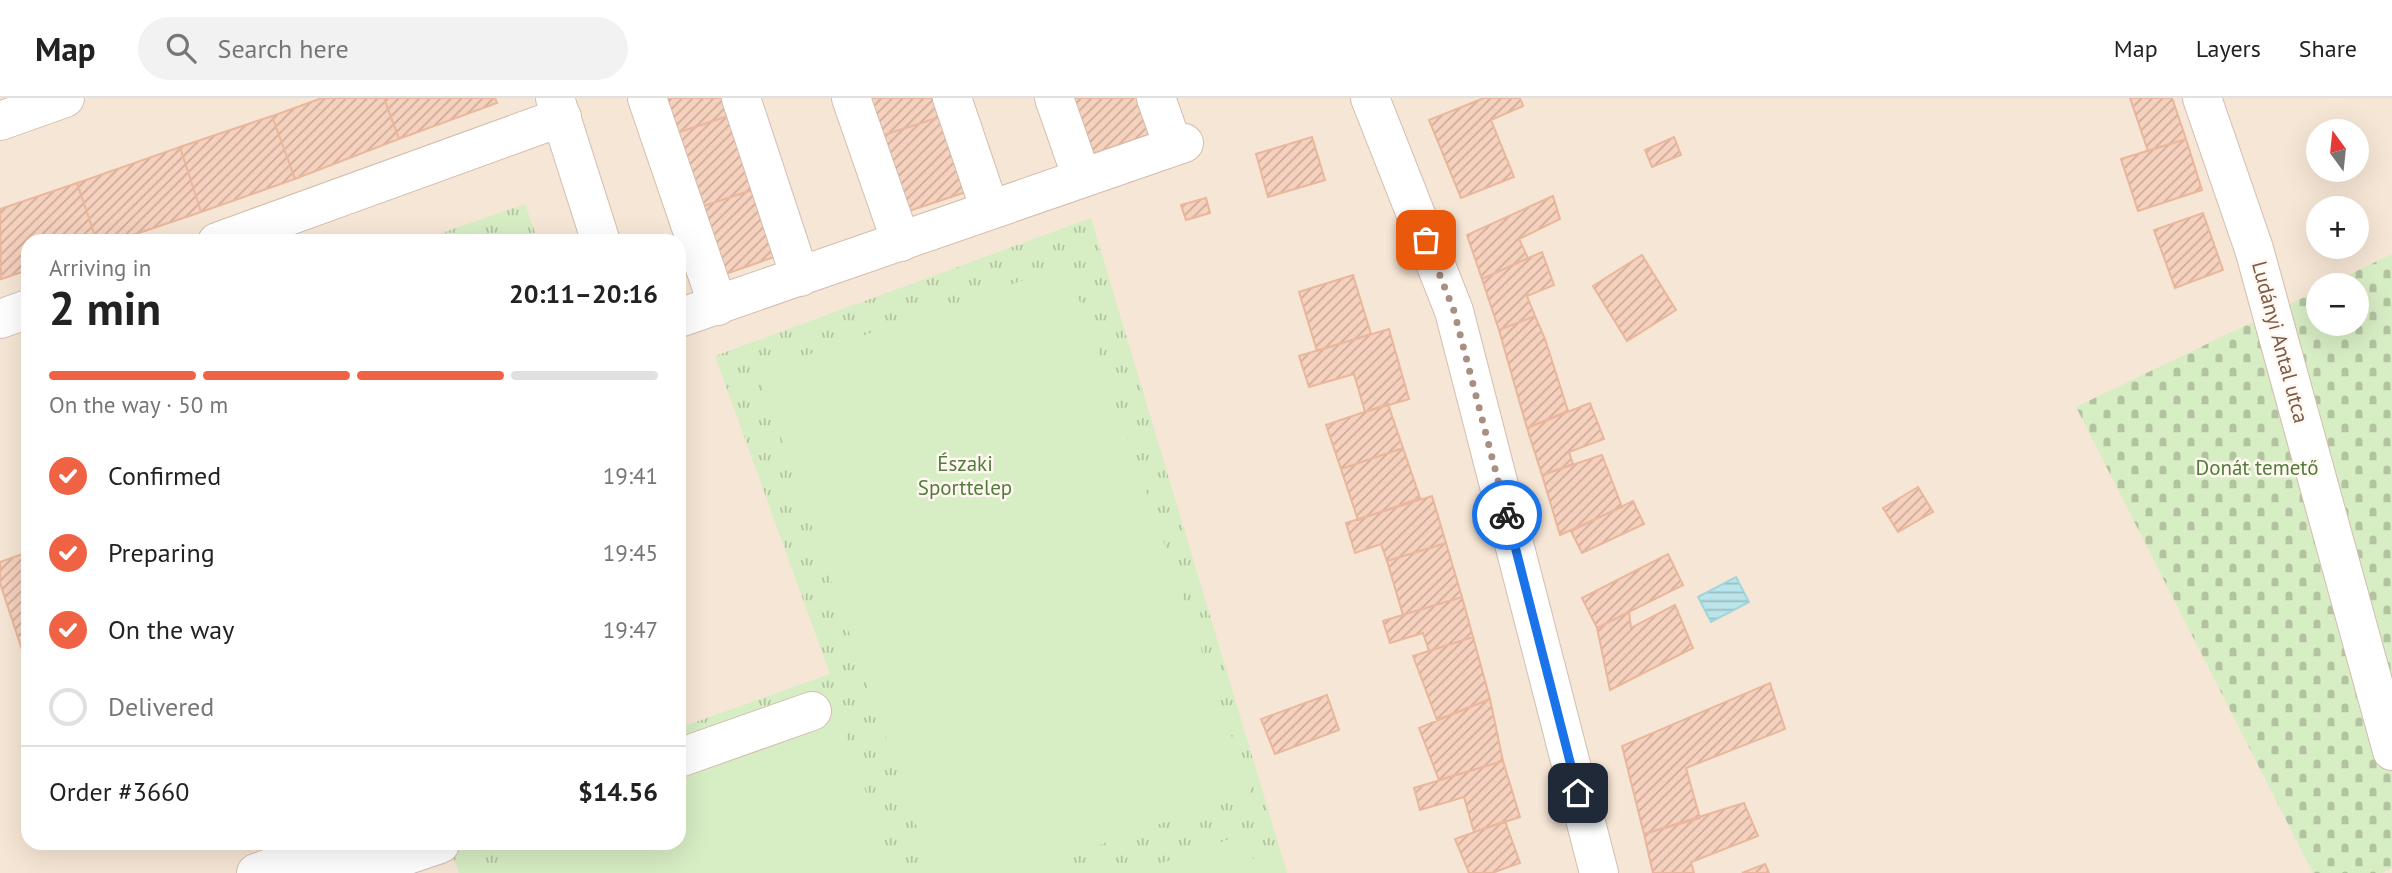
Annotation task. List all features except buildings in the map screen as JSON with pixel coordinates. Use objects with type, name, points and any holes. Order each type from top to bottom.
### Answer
[{"type":"street","points":[[0,121],[65,98]]},
{"type":"street","points":[[646,98],[718,306]]},
{"type":"street","points":[[741,98],[800,277]]},
{"type":"street","points":[[851,98],[901,242]]},
{"type":"street","points":[[952,98],[990,210]]},
{"type":"street","points":[[1054,98],[1082,178]]},
{"type":"street","points":[[686,316],[1179,144],[1156,98]]},
{"type":"street","points":[[1370,98],[1454,311],[1599,873]]},
{"type":"street","name":"Ludányi Antal utca","points":[[2202,98],[2255,249],[2392,751]]},
{"type":"street","points":[[237,234],[559,108],[598,234]]},
{"type":"street","points":[[0,319],[21,312]]},
{"type":"street","points":[[686,756],[812,711]]},
{"type":"street","points":[[256,873],[285,863],[339,855],[365,872],[424,850]]},
{"type":"shaded area","points":[[0,98],[2392,98],[2392,873],[0,873]]},
{"type":"green space","points":[[525,204],[536,234],[439,234]]},
{"type":"green space","name":"Északi Sporttelep","points":[[1091,218],[1287,873],[459,873],[450,850],[686,850],[686,725],[830,674],[715,356]]},
{"type":"green space","name":"Donát temető","points":[[2392,254],[2392,868],[2382,873],[2313,873],[2076,407],[2306,296],[2306,336],[2369,336],[2369,273],[2353,273]]},
{"type":"green space","name":"Északi Sporttelep","points":[[1067,265],[1251,792],[1019,873],[933,873],[758,372]]},
{"type":"green space","points":[[838,714],[895,873],[507,873],[498,850],[686,850],[686,768]]},
{"type":"green space","points":[[1244,834],[1258,873],[1133,873]]},
{"type":"water","points":[[1736,577],[1749,602],[1711,622],[1698,597]]},
{"type":"way so far","points":[[1426,240],[1454,311],[1507,515]]},
{"type":"route","points":[[1507,515],[1578,793]]}]
